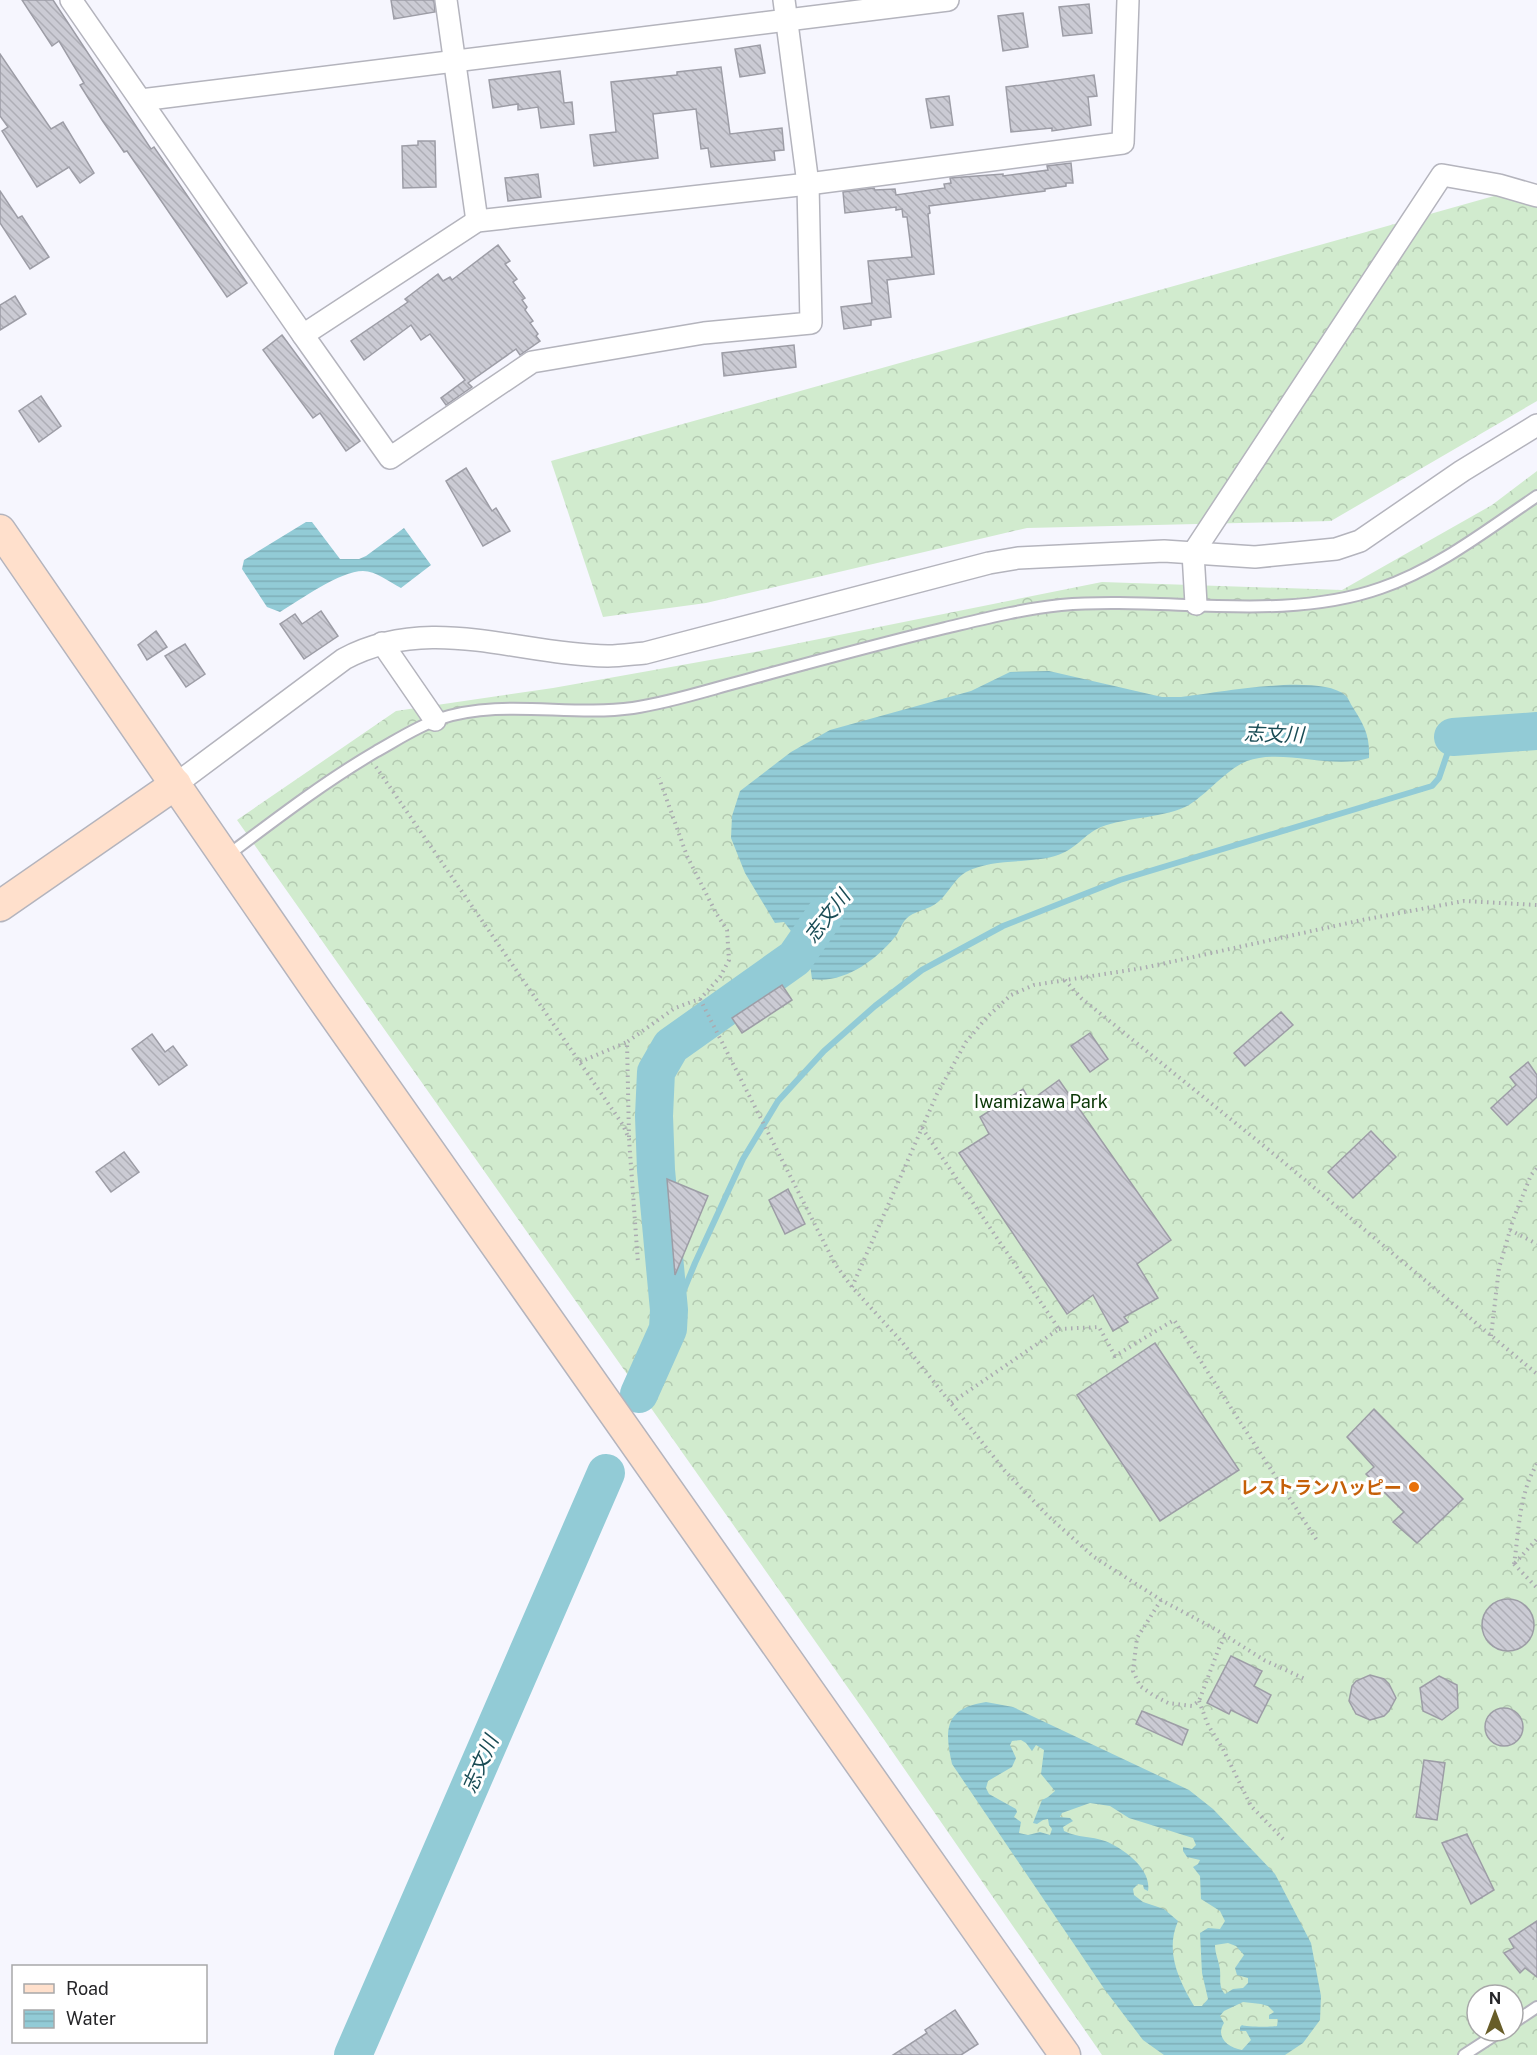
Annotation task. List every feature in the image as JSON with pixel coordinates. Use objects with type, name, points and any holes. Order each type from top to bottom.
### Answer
[{"type":"street","points":[[71,0],[390,458],[532,362],[704,333],[812,323],[808,184],[785,10]]},
{"type":"street","points":[[446,0],[477,221]]},
{"type":"street","points":[[141,100],[454,62],[785,10],[948,0]]},
{"type":"street","points":[[303,335],[477,221],[808,184],[1123,143],[1128,0]]},
{"type":"street","points":[[1196,604],[1193,553],[1442,174],[1499,185],[1537,196]]},
{"type":"street","points":[[0,906],[176,784],[345,659],[382,643],[431,637],[463,638],[609,656],[645,653],[989,563],[1018,558],[1164,551],[1255,557],[1336,549],[1360,541],[1462,471],[1537,425]]},
{"type":"street","points":[[0,530],[225,857],[1065,2055]]},
{"type":"street","points":[[382,643],[435,720]]},
{"type":"lane","points":[[225,857],[331,779],[414,729],[458,713],[502,709],[633,708],[897,639],[1005,614],[1049,607],[1121,603],[1276,606],[1349,598],[1383,588],[1420,571],[1473,540],[1537,496]]},
{"type":"lane","points":[[1464,2055],[1482,2043]]},
{"type":"path","points":[[369,756],[623,1125],[629,1139]]},
{"type":"path","points":[[580,1062],[627,1042],[675,1008],[700,999],[720,977],[729,960],[727,930],[687,856],[659,778]]},
{"type":"path","points":[[852,1287],[937,1094],[966,1042],[987,1017],[1011,995],[1034,985],[1143,968],[1362,920],[1464,901],[1537,905]]},
{"type":"path","points":[[1065,980],[1081,998],[1275,1155],[1537,1374]]},
{"type":"path","points":[[700,999],[835,1264],[852,1287],[902,1342],[1005,1472],[1049,1517],[1094,1557],[1161,1600],[1264,1660],[1305,1679]]},
{"type":"path","points":[[627,1042],[629,1139],[638,1263]]},
{"type":"path","points":[[922,1128],[1059,1329]]},
{"type":"path","points":[[1491,1336],[1499,1268],[1510,1230],[1531,1174],[1537,1168]]},
{"type":"path","points":[[1510,1230],[1537,1244]]},
{"type":"path","points":[[951,1403],[1059,1329],[1099,1327],[1115,1356],[1174,1320],[1318,1542]]},
{"type":"path","points":[[1514,1564],[1524,1496],[1529,1477],[1537,1464]]},
{"type":"path","points":[[1514,1564],[1537,1539]]},
{"type":"path","points":[[1514,1564],[1537,1588]]},
{"type":"path","points":[[1161,1600],[1137,1638],[1133,1671],[1140,1686],[1168,1703],[1192,1706],[1199,1701],[1219,1648],[1226,1636]]},
{"type":"path","points":[[1199,1701],[1208,1725],[1223,1749],[1251,1806],[1282,1839]]},
{"type":"green space","points":[[1537,184],[1537,401],[1331,521],[1027,528],[706,603],[603,617],[551,461]]},
{"type":"green space","name":"Iwamizawa Park","points":[[1537,471],[1537,2055],[1102,2055],[865,1712],[237,820],[396,711],[553,688],[755,652],[1102,582],[1342,590],[1492,505]]},
{"type":"water","points":[[306,522],[312,522],[340,559],[359,559],[366,556],[404,528],[431,565],[401,588],[373,573],[354,572],[320,587],[280,612],[267,607],[242,569],[244,560]]},
{"type":"water","points":[[1049,671],[1162,697],[1181,697],[1266,686],[1313,685],[1332,689],[1346,696],[1360,719],[1367,736],[1369,758],[1339,762],[1276,757],[1247,761],[1232,770],[1196,800],[1180,809],[1101,827],[1069,850],[1055,856],[998,863],[966,872],[938,902],[906,919],[886,947],[858,969],[824,980],[812,979],[810,965],[799,970],[790,943],[794,935],[784,922],[775,923],[745,873],[731,838],[732,816],[740,791],[791,752],[830,730],[971,691],[1010,672]]},
{"type":"water","points":[[986,1702],[1013,1707],[1189,1790],[1213,1809],[1275,1874],[1311,1943],[1321,1996],[1320,2020],[1303,2043],[1285,2055],[1164,2055],[1143,2040],[1105,1990],[952,1764],[948,1740],[951,1722],[962,1709]],"holes":[[[1021,1740],[1032,1751],[1036,1745],[1044,1750],[1041,1774],[1055,1791],[1042,1800],[1033,1823],[1037,1824],[1048,1819],[1052,1829],[1050,1835],[1040,1832],[1028,1835],[1019,1833],[1021,1822],[1014,1817],[1016,1809],[989,1794],[986,1788],[988,1781],[1012,1767],[1016,1758],[1010,1745],[1012,1741]],[[1090,1803],[1110,1806],[1129,1818],[1193,1838],[1196,1845],[1192,1849],[1183,1847],[1183,1851],[1187,1857],[1200,1860],[1193,1867],[1200,1876],[1201,1899],[1220,1911],[1225,1921],[1220,1929],[1208,1928],[1200,1933],[1202,1973],[1208,1999],[1202,2006],[1194,2006],[1175,1965],[1173,1943],[1178,1921],[1164,1909],[1143,1902],[1134,1895],[1133,1889],[1138,1884],[1143,1885],[1148,1891],[1146,1875],[1141,1867],[1128,1854],[1112,1844],[1064,1831],[1063,1827],[1073,1821],[1070,1818],[1060,1817],[1062,1813]],[[1228,1943],[1236,1946],[1244,1955],[1235,1968],[1237,1975],[1248,1978],[1248,1983],[1243,1988],[1233,1989],[1225,1994],[1223,1991],[1215,1945]],[[1243,2002],[1261,2004],[1268,2006],[1274,2012],[1269,2015],[1269,2019],[1278,2019],[1277,2026],[1242,2025],[1240,2031],[1246,2031],[1251,2040],[1242,2050],[1237,2049],[1224,2041],[1222,2037],[1224,2023],[1220,2016],[1224,2011]]]},
{"type":"building","points":[[22,0],[53,0],[151,149],[154,147],[247,283],[227,297],[127,151],[124,152],[102,120],[80,85],[84,83],[59,41],[52,46]]},
{"type":"building","points":[[391,0],[434,0],[435,12],[394,19]]},
{"type":"building","points":[[1089,4],[1092,33],[1063,36],[1059,7]]},
{"type":"building","points":[[1023,13],[1028,47],[1003,51],[998,16]]},
{"type":"building","points":[[760,45],[765,73],[740,77],[735,49]]},
{"type":"building","points":[[0,54],[51,129],[63,122],[94,173],[80,183],[69,167],[37,187],[2,131],[8,127],[0,116]]},
{"type":"building","points":[[721,67],[730,134],[782,128],[784,150],[774,151],[775,160],[711,167],[708,148],[701,149],[696,109],[653,114],[658,158],[594,166],[590,135],[616,132],[611,82],[677,75],[677,72]]},
{"type":"building","points":[[560,71],[564,103],[572,102],[574,124],[541,128],[538,107],[518,110],[518,104],[493,108],[489,80]]},
{"type":"building","points":[[1094,75],[1097,96],[1088,97],[1091,125],[1052,131],[1052,128],[1011,132],[1006,87]]},
{"type":"building","points":[[949,96],[953,125],[931,128],[926,99]]},
{"type":"building","points":[[418,141],[435,141],[436,187],[403,188],[402,146],[418,145]]},
{"type":"building","points":[[1071,163],[1073,183],[1066,183],[1066,186],[1045,189],[1045,191],[929,206],[934,274],[887,280],[891,317],[871,320],[871,325],[844,329],[841,307],[872,303],[868,261],[912,257],[907,217],[903,217],[902,209],[896,210],[896,207],[845,213],[843,192],[874,188],[875,190],[895,189],[896,195],[945,188],[944,184],[951,183],[950,178],[1003,174],[1003,176],[1048,170],[1047,166]]},
{"type":"building","points":[[538,174],[541,197],[508,201],[505,178]]},
{"type":"building","points":[[0,191],[18,218],[22,216],[49,257],[30,269],[0,223]]},
{"type":"building","points":[[498,245],[510,261],[505,264],[517,279],[513,282],[525,298],[522,300],[527,307],[525,310],[533,321],[530,323],[540,341],[520,355],[516,349],[468,383],[472,387],[446,405],[441,398],[465,380],[430,334],[421,340],[411,325],[364,360],[351,341],[408,302],[405,299],[438,274],[443,281],[450,277],[452,280]]},
{"type":"building","points":[[15,296],[26,314],[0,330],[0,305]]},
{"type":"building","points":[[282,335],[360,441],[346,451],[320,413],[313,418],[263,350]]},
{"type":"building","points":[[794,345],[796,367],[724,376],[722,353]]},
{"type":"building","points":[[41,396],[61,426],[39,442],[19,411]]},
{"type":"building","points":[[466,468],[492,511],[496,508],[510,531],[483,546],[446,481]]},
{"type":"building","points":[[321,611],[338,636],[304,659],[280,624],[295,614],[302,624]]},
{"type":"building","points":[[156,631],[167,647],[147,660],[138,645]]},
{"type":"building","points":[[185,644],[205,674],[186,687],[165,656]]},
{"type":"building","points":[[782,985],[792,1000],[742,1033],[732,1018]]},
{"type":"building","points":[[1281,1012],[1293,1025],[1245,1066],[1234,1053]]},
{"type":"building","points":[[1090,1033],[1108,1059],[1090,1072],[1071,1046]]},
{"type":"building","points":[[152,1034],[165,1052],[173,1046],[187,1065],[159,1085],[132,1049]]},
{"type":"building","points":[[1528,1062],[1537,1075],[1537,1097],[1507,1125],[1491,1108],[1516,1085],[1510,1077]]},
{"type":"building","points":[[1059,1080],[1171,1240],[1137,1264],[1158,1298],[1124,1317],[1128,1322],[1113,1331],[1093,1295],[1067,1314],[959,1153],[989,1134],[980,1117],[1023,1089],[1030,1101]]},
{"type":"building","points":[[1371,1131],[1396,1157],[1353,1198],[1328,1172]]},
{"type":"building","points":[[124,1152],[139,1172],[111,1192],[96,1172]]},
{"type":"building","points":[[667,1179],[708,1196],[675,1275]]},
{"type":"building","points":[[788,1189],[805,1224],[785,1234],[769,1200]]},
{"type":"building","points":[[1155,1343],[1239,1470],[1160,1521],[1077,1395]]},
{"type":"building","name":"レストランハッピー","points":[[1374,1409],[1463,1499],[1417,1543],[1393,1522],[1404,1512],[1366,1474],[1374,1467],[1347,1437]]},
{"type":"building","points":[[1503,1599],[1513,1599],[1527,1606],[1534,1625],[1527,1644],[1513,1651],[1503,1651],[1493,1647],[1486,1640],[1482,1630],[1482,1620],[1486,1610],[1493,1603]]},
{"type":"building","points":[[1231,1656],[1262,1671],[1254,1686],[1271,1695],[1257,1723],[1231,1710],[1229,1714],[1207,1703]]},
{"type":"building","points":[[1370,1675],[1384,1679],[1396,1698],[1384,1716],[1370,1720],[1356,1714],[1349,1701],[1352,1686],[1356,1681]]},
{"type":"building","points":[[1439,1676],[1457,1685],[1458,1708],[1442,1720],[1423,1711],[1420,1688]]},
{"type":"building","points":[[1504,1708],[1517,1714],[1523,1727],[1517,1740],[1504,1746],[1491,1740],[1485,1727],[1491,1714]]},
{"type":"building","points":[[1142,1711],[1188,1730],[1182,1745],[1136,1724]]},
{"type":"building","points":[[1424,1760],[1445,1763],[1437,1820],[1416,1817]]},
{"type":"building","points":[[1467,1834],[1494,1890],[1471,1904],[1442,1843]]},
{"type":"building","points":[[1537,1921],[1537,1977],[1525,1968],[1520,1973],[1504,1953],[1514,1948],[1509,1939]]},
{"type":"building","points":[[955,2010],[978,2044],[961,2055],[893,2055],[927,2033],[925,2030]]},
{"type":"waterway","name":"志文川","points":[[1453,737],[1537,731]]},
{"type":"waterway","points":[[668,1329],[695,1263],[743,1159],[778,1101],[824,1051],[875,1006],[922,970],[1003,926],[1120,880],[1432,786],[1439,778],[1453,737]]},
{"type":"waterway","name":"志文川","points":[[639,1394],[668,1329],[669,1310],[656,1170],[654,1116],[656,1072],[671,1046],[795,958],[824,916]]},
{"type":"waterway","name":"志文川","points":[[353,2055],[606,1473]]},
{"type":"place","name":"レストランハッピー","points":[[1414,1487]]}]
